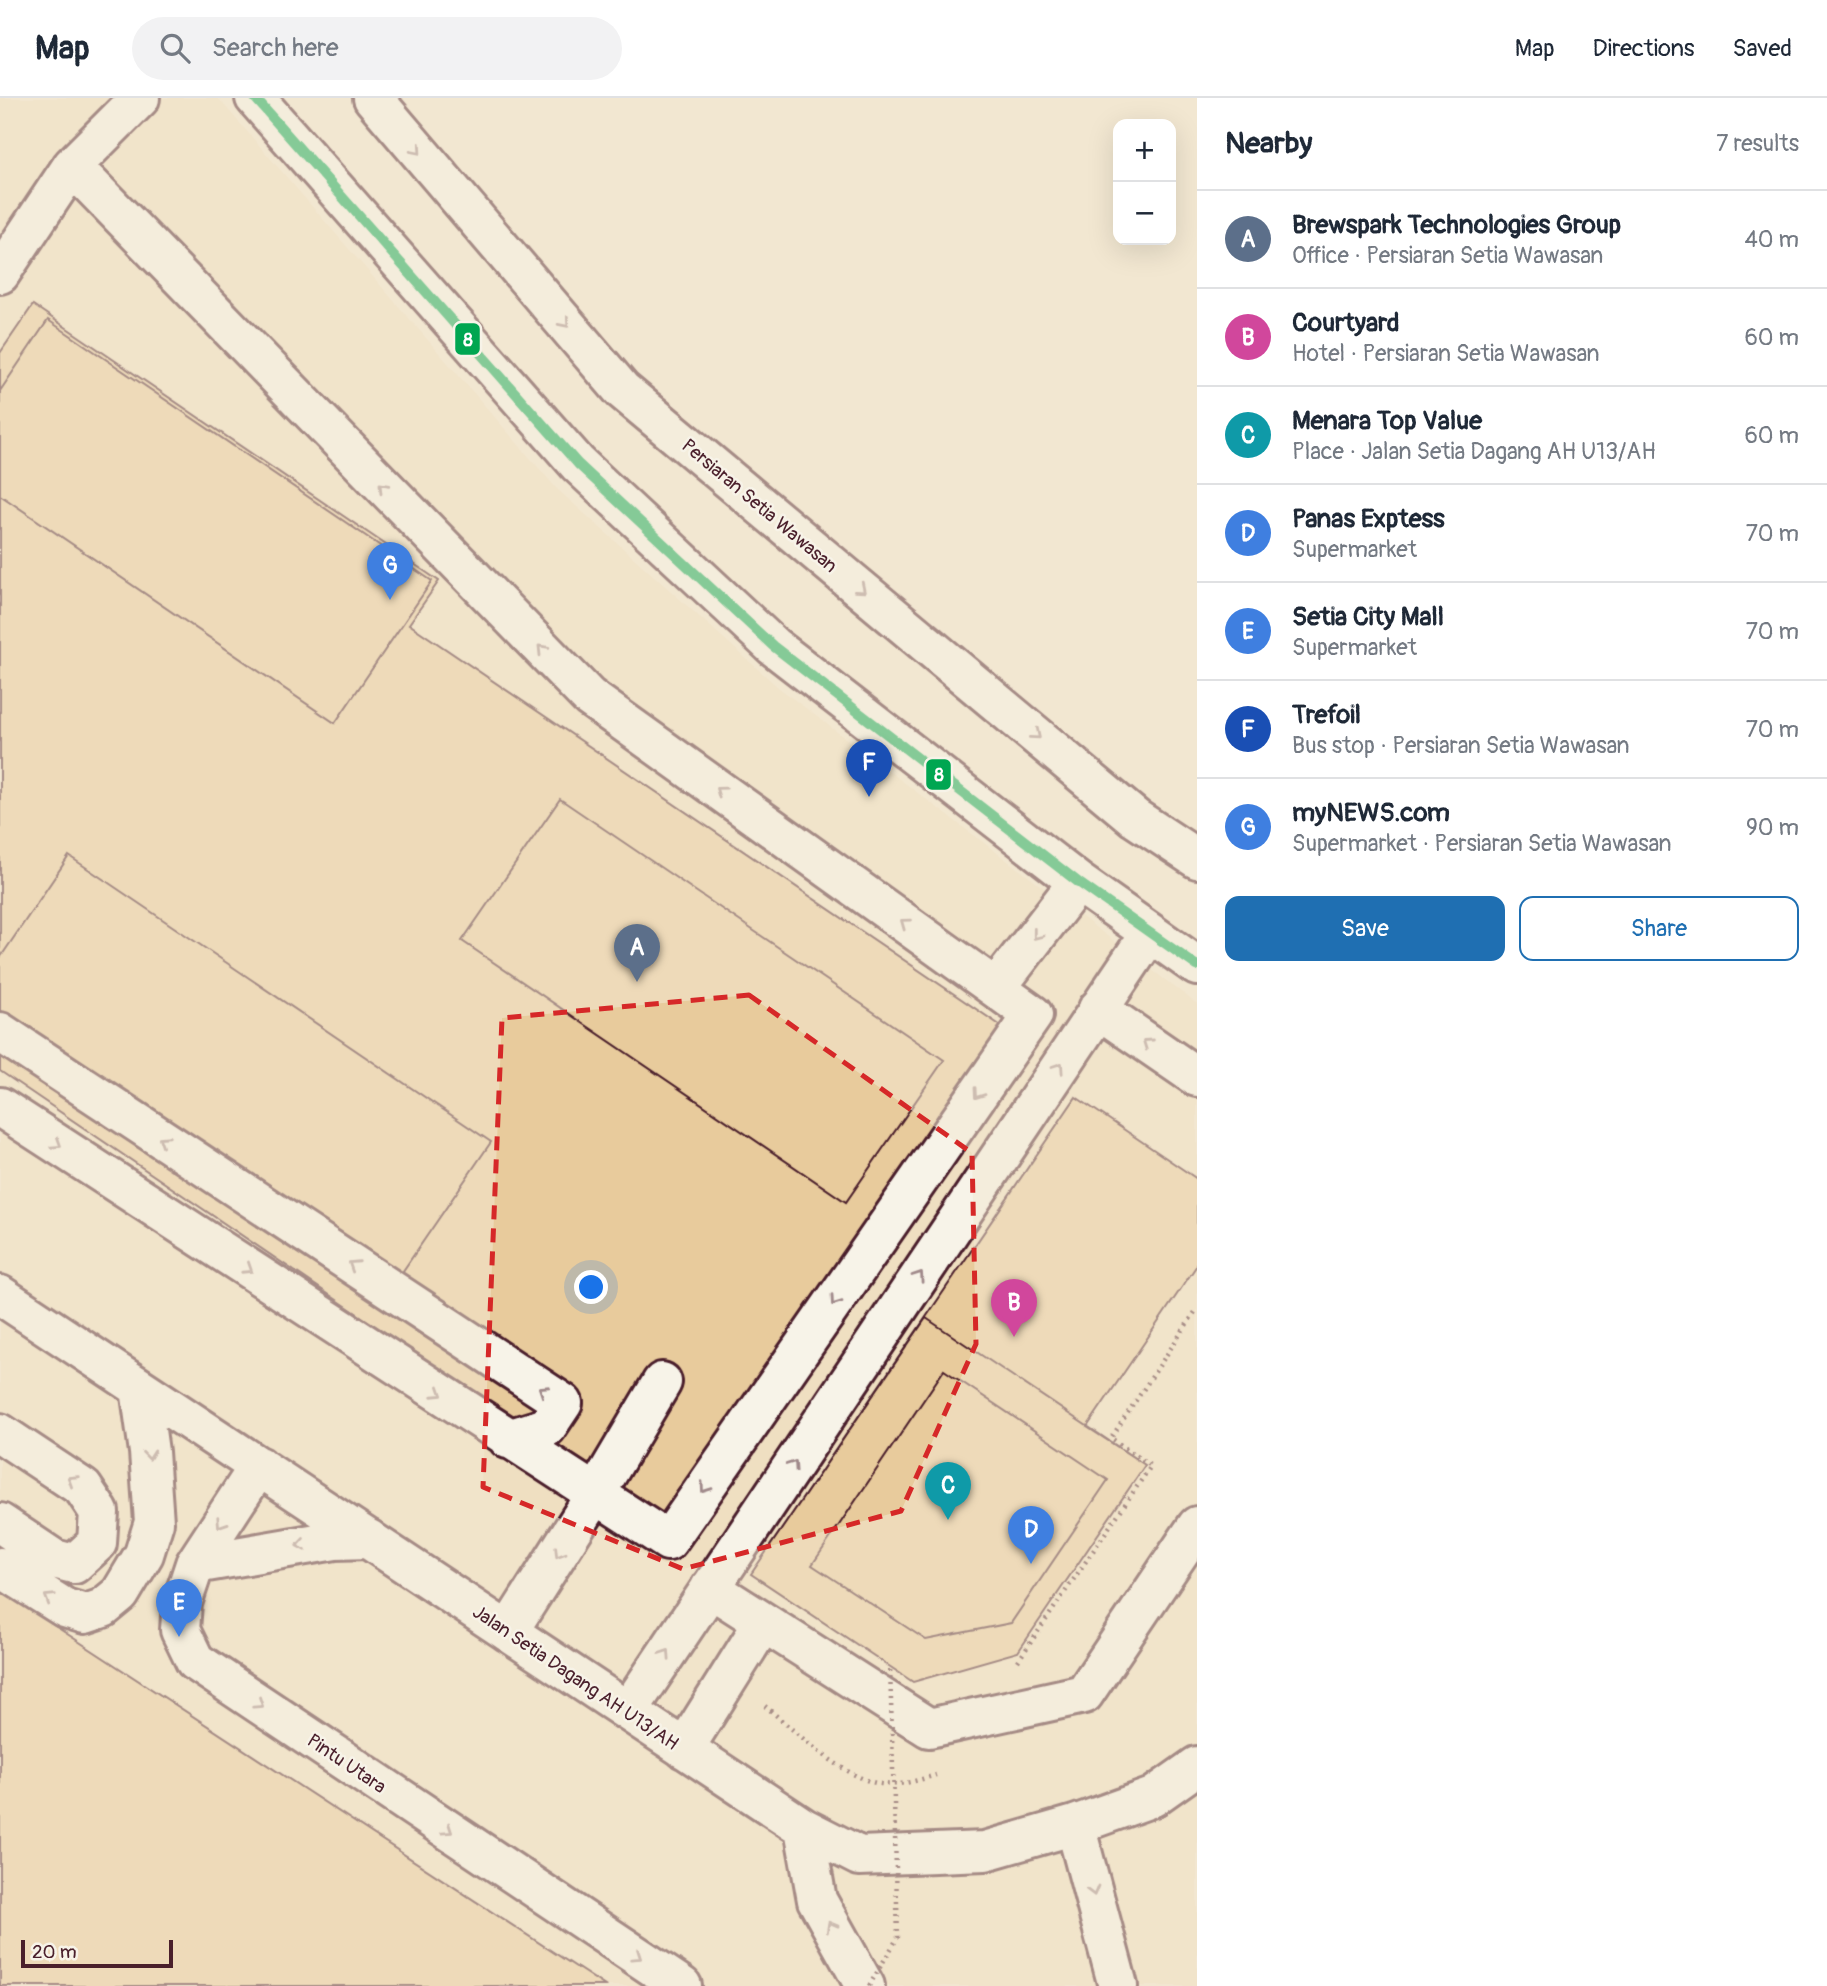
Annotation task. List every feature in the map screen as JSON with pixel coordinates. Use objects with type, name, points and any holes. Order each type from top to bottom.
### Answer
[{"type":"street","points":[[0,274],[72,166],[140,98]]},
{"type":"street","points":[[255,98],[578,464],[774,646],[1078,882],[1197,967]]},
{"type":"street","name":"Persiaran Setia Wawasan","points":[[373,98],[622,390],[1135,818],[1197,859]]},
{"type":"street","points":[[0,1107],[668,1541],[1033,1015],[589,697],[72,166]]},
{"type":"street","points":[[996,988],[1078,882]]},
{"type":"street","points":[[628,1711],[710,1588],[1047,1104],[1098,1009],[1150,933]]},
{"type":"street","points":[[1098,1009],[1197,1077]]},
{"type":"street","points":[[0,1032],[563,1403],[547,1427],[508,1439]]},
{"type":"street","name":"Jalan Setia Dagang AH U13/AH","points":[[0,1295],[804,1828],[859,1856],[985,1851],[1075,1825],[1153,1797],[1197,1766]]},
{"type":"street","points":[[508,1632],[595,1495],[662,1382]]},
{"type":"street","points":[[0,1567],[65,1608],[85,1614],[103,1608],[120,1594],[144,1554],[154,1522],[149,1452],[140,1388]]},
{"type":"street","points":[[0,1433],[83,1488],[99,1512],[97,1543],[74,1564],[54,1559],[0,1523]]},
{"type":"street","name":"Pintu Utara","points":[[259,1466],[195,1563],[182,1602],[180,1630],[195,1661],[682,1986]]},
{"type":"street","points":[[710,1588],[774,1617],[929,1728],[1084,1695],[1197,1525]]},
{"type":"street","points":[[195,1563],[335,1540],[369,1539]]},
{"type":"street","points":[[684,1749],[774,1617]]},
{"type":"street","points":[[1075,1825],[1118,1986]]},
{"type":"street","points":[[804,1828],[817,1900],[867,1986]]},
{"type":"path","points":[[1006,1664],[1019,1661],[1151,1466],[1111,1438],[1197,1309]]},
{"type":"path","points":[[867,1986],[898,1937],[890,1667]]},
{"type":"highlighted area","points":[[749,995],[972,1153],[976,1344],[901,1511],[683,1569],[483,1487],[502,1018]]},
{"type":"shaded area","points":[[0,98],[218,98],[557,489],[779,688],[1197,1004],[1197,1986],[0,1986]]},
{"type":"building","points":[[33,305],[439,581],[409,624],[1007,1030],[668,1525],[0,1071],[0,353]]},
{"type":"building","points":[[48,320],[432,581],[335,723],[0,495],[0,391]]},
{"type":"building","points":[[560,799],[944,1060],[846,1202],[462,941]]},
{"type":"building","points":[[69,856],[491,1142],[394,1284],[0,1019],[0,958]]},
{"type":"building","points":[[1076,1097],[1197,1179],[1197,1265],[1087,1427],[1145,1465],[1018,1652],[913,1682],[751,1574]]},
{"type":"building","points":[[926,1318],[1145,1465],[1018,1652],[913,1682],[751,1574]]},
{"type":"building","points":[[944,1370],[1108,1480],[1011,1623],[926,1640],[812,1565]]},
{"type":"building","points":[[0,1590],[605,1986],[0,1986]]},
{"type":"transit line","name":"8","points":[[255,98],[578,464],[773,646],[1078,882],[1197,966]]},
{"type":"place","name":"myNEWS.com","points":[[390,600]]},
{"type":"place","name":"Trefoil","points":[[869,797]]},
{"type":"place","name":"Brewspark Technologies Group","points":[[637,982]]},
{"type":"place","name":"Courtyard","points":[[1014,1337]]},
{"type":"place","name":"Menara Top Value","points":[[948,1520]]},
{"type":"place","name":"Panas Exptess","points":[[1031,1564]]},
{"type":"place","name":"Setia City Mall","points":[[179,1637]]}]
